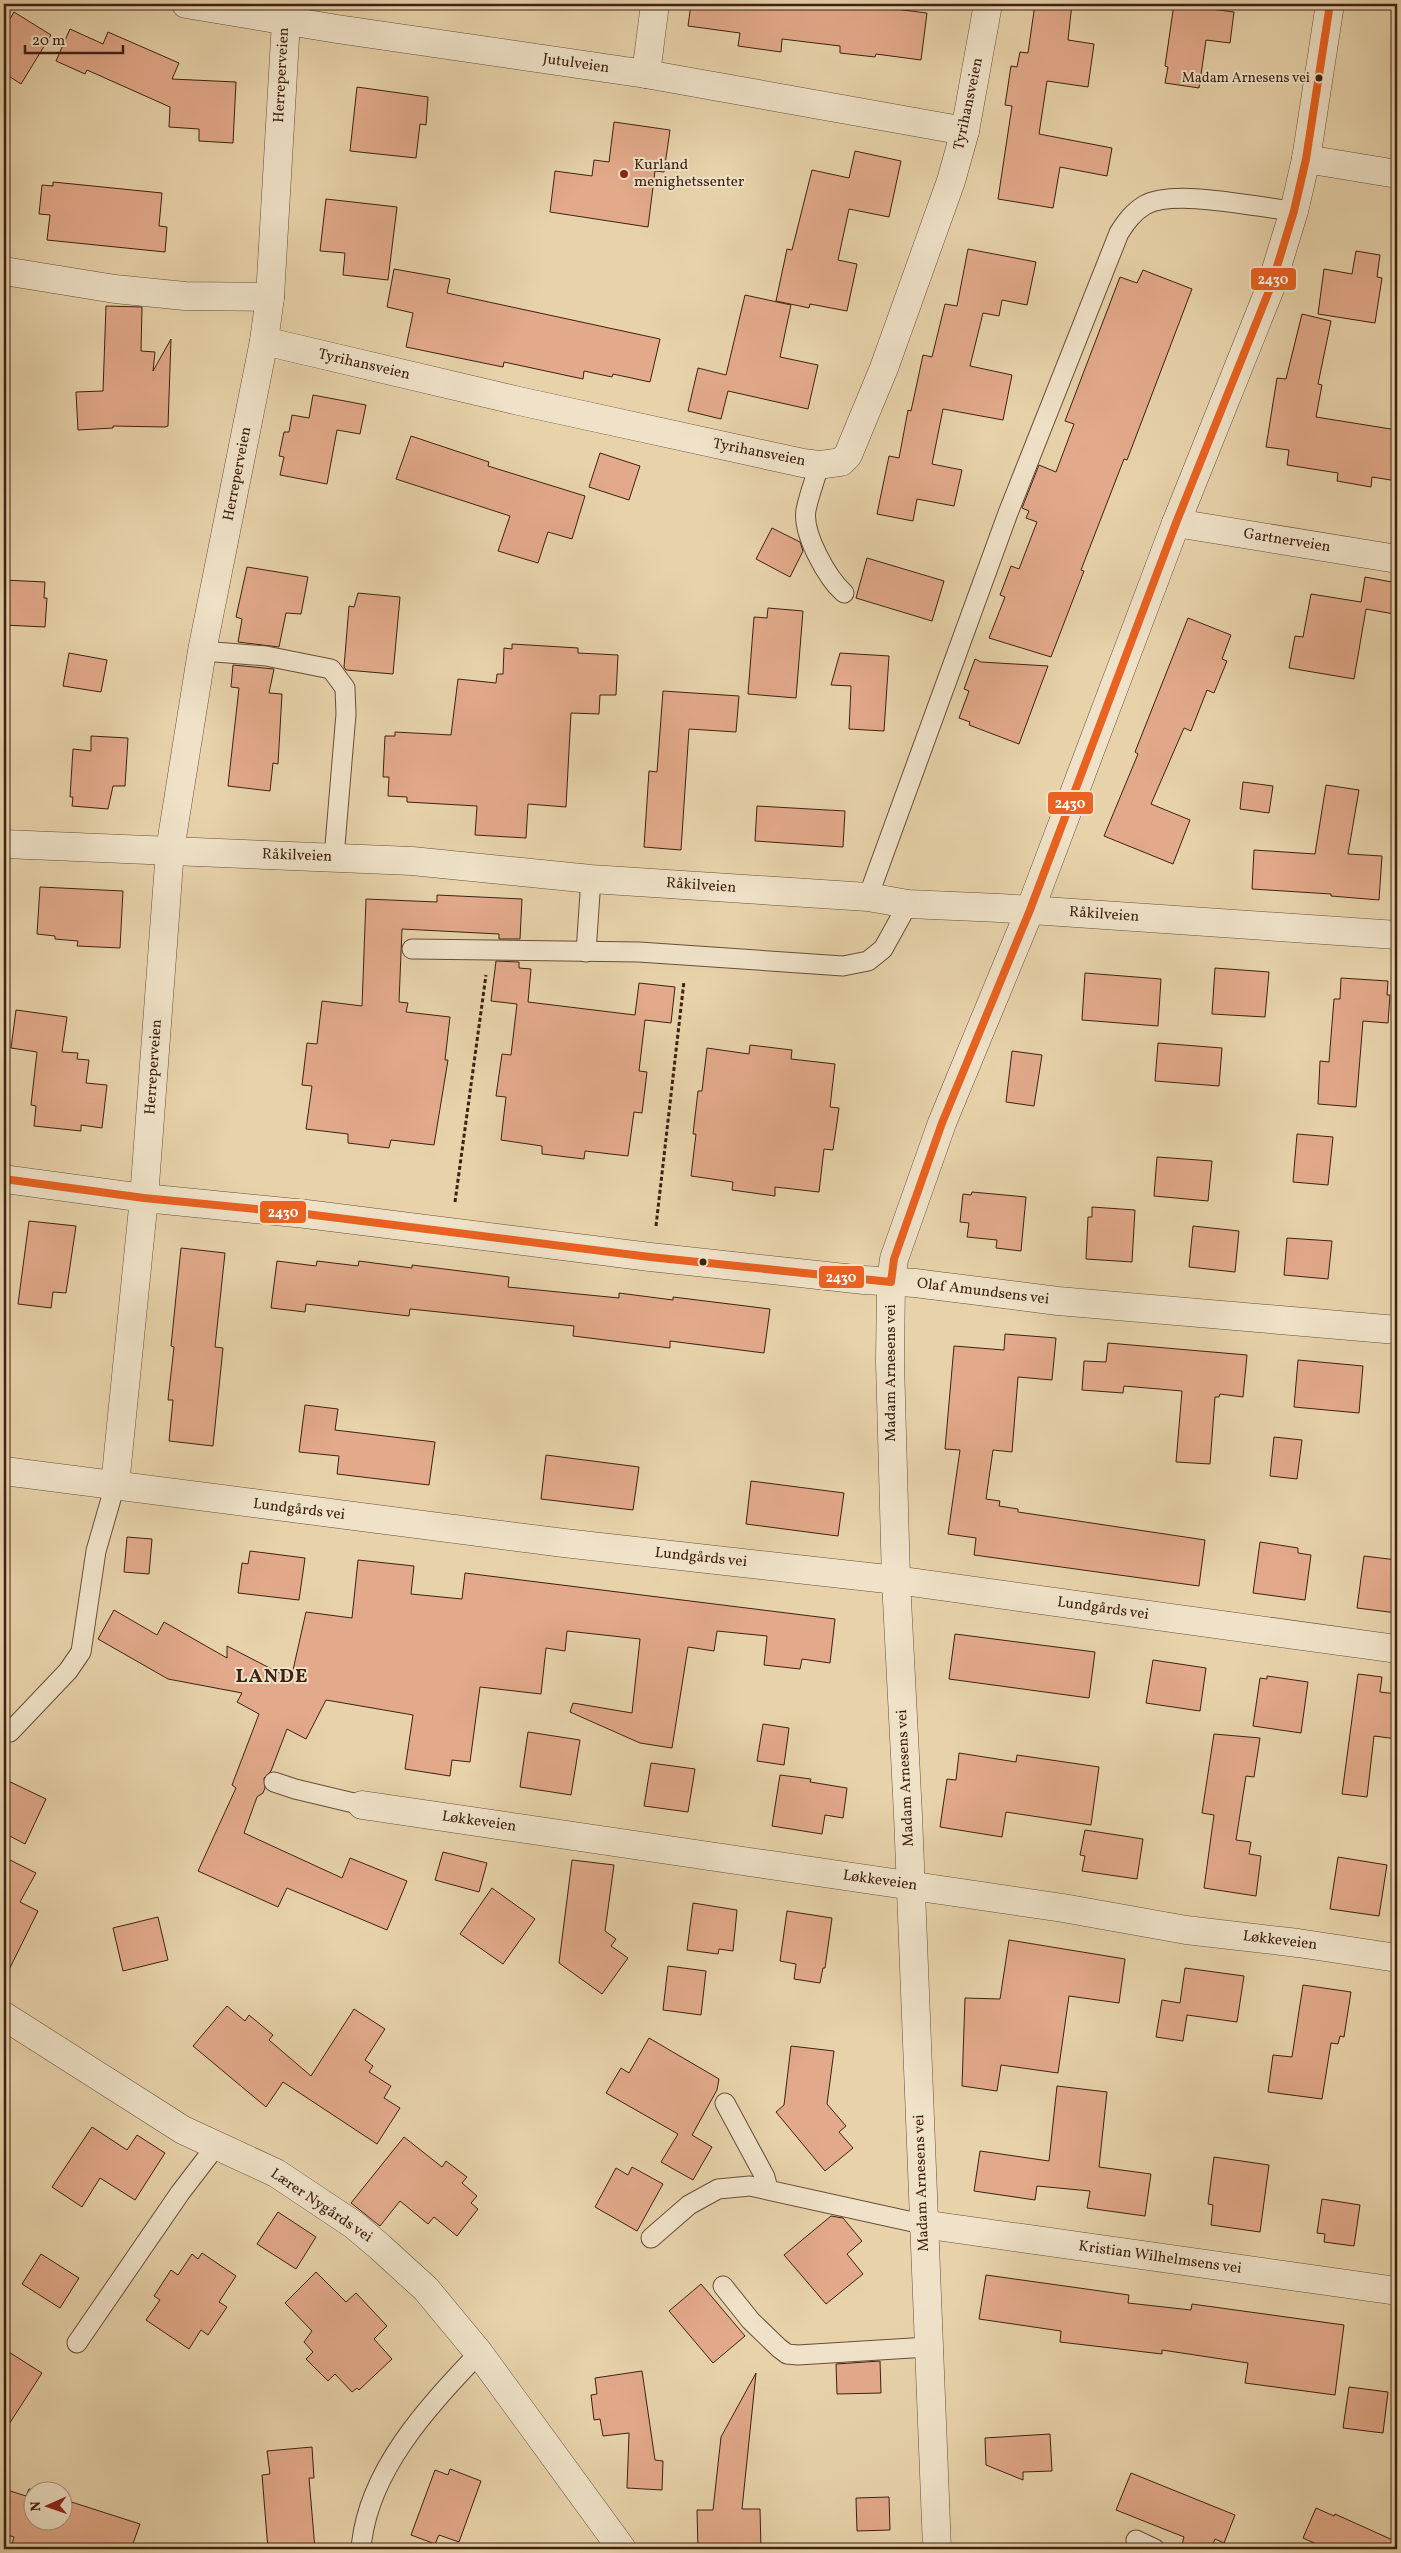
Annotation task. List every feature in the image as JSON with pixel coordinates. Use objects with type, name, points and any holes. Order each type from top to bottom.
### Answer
[{"type":"street","name":"Jutulveien","points":[[186,4],[286,12],[965,131]]},
{"type":"street","points":[[646,74],[655,4]]},
{"type":"street","name":"Tyrihansveien","points":[[264,341],[528,404],[775,458],[819,465],[841,462],[848,455],[884,368],[951,181],[965,131],[988,4]]},
{"type":"street","name":"Madam Arnesens vei","points":[[937,2549],[896,1580],[890,1371],[891,1282],[894,1260],[942,1123],[1030,910],[1176,523],[1271,286],[1294,212],[1306,159],[1330,4]]},
{"type":"street","name":"Herreperveien","points":[[115,1485],[144,1198],[170,850],[202,651],[264,341],[270,297],[286,12]]},
{"type":"street","points":[[1306,159],[1397,174]]},
{"type":"street","points":[[4,271],[115,289],[185,296],[270,297]]},
{"type":"street","name":"Gartnerveien","points":[[1176,523],[1397,559]]},
{"type":"street","name":"Råkilveien","points":[[4,844],[412,861],[592,879],[868,897],[908,904],[1397,934]]},
{"type":"street","name":"Olaf Amundsens vei","points":[[4,1179],[144,1198],[306,1214],[650,1257],[1058,1301],[1397,1330]]},
{"type":"street","name":"Lundgårds vei","points":[[4,1471],[564,1543],[896,1580],[1397,1650]]},
{"type":"street","name":"Løkkeveien","points":[[362,1805],[1063,1908],[1186,1930],[1298,1943],[1397,1958]]},
{"type":"street","name":"Lærer Nygårds vei","points":[[4,2016],[182,2130],[276,2173],[354,2225],[426,2289],[479,2352],[622,2549]]},
{"type":"street","name":"Kristian Wilhelmsens vei","points":[[922,2224],[1397,2291]]},
{"type":"lane","points":[[868,897],[1008,513],[1124,225],[1129,217],[1146,204],[1167,200],[1198,199],[1294,212]]},
{"type":"lane","points":[[819,465],[806,512],[813,543],[824,568],[834,584],[844,593]]},
{"type":"lane","points":[[202,651],[266,656],[330,669],[345,688],[346,714],[334,858]]},
{"type":"lane","points":[[586,952],[592,879]]},
{"type":"lane","points":[[412,949],[586,952],[843,966],[868,961],[883,949],[908,904]]},
{"type":"lane","points":[[10,1732],[68,1671],[81,1652],[96,1551],[115,1485]]},
{"type":"lane","points":[[274,1782],[362,1805]]},
{"type":"lane","points":[[725,2103],[765,2177],[768,2189]]},
{"type":"lane","points":[[77,2342],[180,2193],[216,2146]]},
{"type":"lane","points":[[651,2238],[689,2205],[718,2189],[750,2186],[922,2224]]},
{"type":"lane","points":[[723,2286],[750,2321],[787,2354],[928,2347]]},
{"type":"lane","points":[[361,2549],[371,2500],[392,2462],[436,2399],[479,2352]]},
{"type":"lane","points":[[1136,2540],[1155,2549]]},
{"type":"path","points":[[455,1202],[489,950]]},
{"type":"path","points":[[656,1226],[687,956]]},
{"type":"building","points":[[691,4],[854,4],[927,13],[921,60],[876,54],[875,57],[840,53],[840,46],[782,39],[781,52],[738,46],[740,33],[688,26]]},
{"type":"building","points":[[1035,4],[1072,4],[1068,40],[1094,44],[1088,87],[1047,81],[1039,134],[1112,148],[1107,176],[1060,167],[1053,208],[998,199],[1012,106],[1005,105],[1011,66],[1017,67],[1020,52],[1028,53]]},
{"type":"building","points":[[1174,4],[1234,12],[1230,43],[1206,40],[1199,88],[1165,83],[1168,67],[1165,66]]},
{"type":"building","points":[[14,12],[51,35],[21,84],[4,73],[4,29]]},
{"type":"building","points":[[70,29],[103,44],[108,32],[179,63],[172,79],[236,82],[233,143],[199,141],[199,129],[169,127],[170,107],[87,70],[85,74],[56,61]]},
{"type":"building","points":[[357,87],[428,97],[426,125],[420,124],[416,158],[350,151]]},
{"type":"building","name":"Kurland menighetssenter","points":[[614,122],[670,130],[664,172],[655,171],[648,227],[550,212],[555,171],[592,176],[594,160],[609,162]]},
{"type":"building","points":[[855,151],[901,161],[889,217],[849,209],[838,260],[857,264],[847,311],[810,304],[809,308],[776,301],[787,249],[792,250],[812,170],[849,178]]},
{"type":"building","points":[[53,182],[162,193],[159,226],[167,227],[165,252],[47,240],[50,215],[39,214],[42,185],[53,186]]},
{"type":"building","points":[[326,199],[397,207],[388,280],[343,275],[345,253],[320,251]]},
{"type":"building","points":[[968,249],[1036,262],[1027,305],[1002,300],[999,316],[983,313],[970,366],[1012,375],[1003,420],[943,409],[932,464],[962,470],[954,506],[917,499],[913,521],[877,514],[889,456],[899,458],[908,410],[911,411],[923,355],[932,357],[945,304],[957,306]]},
{"type":"building","points":[[1356,251],[1380,255],[1377,277],[1382,278],[1375,323],[1318,314],[1324,269],[1352,274]]},
{"type":"building","points":[[394,269],[450,279],[447,293],[660,339],[650,382],[613,374],[612,377],[584,371],[583,379],[504,362],[503,367],[406,347],[413,313],[387,307]]},
{"type":"building","points":[[1143,270],[1192,289],[1127,460],[1124,459],[1081,570],[1084,571],[1051,657],[989,638],[1005,597],[1000,595],[1011,566],[1019,569],[1037,522],[1026,518],[1029,511],[1022,508],[1039,465],[1056,472],[1074,424],[1065,421],[1120,277],[1137,283]]},
{"type":"building","points":[[745,295],[791,305],[780,357],[818,365],[808,409],[728,391],[721,419],[688,411],[698,368],[726,375]]},
{"type":"building","points":[[106,306],[142,307],[141,351],[155,352],[153,371],[171,339],[168,426],[113,426],[113,428],[78,430],[76,392],[103,391]]},
{"type":"building","points":[[1302,314],[1331,321],[1318,384],[1322,385],[1316,417],[1397,430],[1397,481],[1372,477],[1371,487],[1337,481],[1338,473],[1287,465],[1289,450],[1266,447],[1277,378],[1286,379]]},
{"type":"building","points":[[313,395],[366,405],[360,434],[337,430],[327,484],[280,475],[284,457],[279,456],[284,432],[289,432],[292,415],[309,418]]},
{"type":"building","points":[[411,436],[489,462],[488,466],[585,496],[572,539],[548,532],[538,563],[498,551],[510,516],[396,479]]},
{"type":"building","points":[[600,453],[640,466],[629,500],[589,487]]},
{"type":"building","points":[[772,528],[800,542],[803,551],[790,577],[756,559]]},
{"type":"building","points":[[867,558],[944,581],[932,621],[856,598]]},
{"type":"building","points":[[247,567],[308,577],[301,614],[286,613],[279,647],[238,642],[242,619],[236,617]]},
{"type":"building","points":[[1365,577],[1397,583],[1397,596],[1394,614],[1366,609],[1354,679],[1289,668],[1295,636],[1303,637],[1311,594],[1361,602]]},
{"type":"building","points":[[4,580],[45,582],[44,598],[47,598],[45,627],[4,625]]},
{"type":"building","points":[[358,593],[400,597],[393,674],[346,670],[344,667],[349,606],[354,607]]},
{"type":"building","points":[[768,608],[803,611],[796,698],[748,694],[754,617],[767,618]]},
{"type":"building","points":[[1188,618],[1231,635],[1222,659],[1227,661],[1214,693],[1207,690],[1191,731],[1184,728],[1151,804],[1190,820],[1173,864],[1104,836],[1138,754],[1135,752]]},
{"type":"building","points":[[512,644],[578,648],[578,653],[618,655],[616,695],[600,695],[599,714],[571,713],[566,807],[528,804],[526,838],[475,835],[477,806],[407,802],[407,797],[388,796],[389,777],[383,777],[385,736],[395,736],[395,732],[451,735],[458,679],[496,683],[497,674],[503,674],[504,648],[512,649]]},
{"type":"building","points":[[69,653],[107,660],[101,692],[63,686]]},
{"type":"building","points":[[840,653],[889,656],[884,731],[849,729],[851,686],[831,685]]},
{"type":"building","points":[[975,659],[981,662],[1048,666],[1019,744],[969,725],[970,722],[959,718],[969,691],[964,689]]},
{"type":"building","points":[[233,665],[274,669],[269,693],[282,694],[278,764],[273,763],[270,791],[228,786],[239,688],[231,687]]},
{"type":"building","points":[[663,691],[739,696],[736,732],[689,729],[681,850],[644,847],[649,771],[657,772]]},
{"type":"building","points":[[91,736],[128,738],[125,786],[113,786],[108,809],[72,806],[73,797],[70,797],[73,749],[91,751]]},
{"type":"building","points":[[1243,782],[1273,786],[1269,813],[1240,809]]},
{"type":"building","points":[[1326,785],[1359,790],[1348,854],[1382,856],[1379,900],[1331,896],[1331,894],[1252,889],[1254,850],[1315,854]]},
{"type":"building","points":[[757,806],[845,811],[843,847],[755,841]]},
{"type":"building","points":[[40,887],[123,891],[120,948],[77,946],[78,941],[55,939],[55,936],[37,934]]},
{"type":"building","points":[[437,895],[522,899],[520,939],[499,939],[499,934],[402,929],[399,1002],[408,1003],[406,1012],[450,1017],[445,1060],[448,1060],[434,1145],[391,1140],[389,1148],[348,1143],[348,1134],[306,1129],[312,1086],[302,1085],[307,1043],[317,1044],[322,1001],[362,1006],[366,899],[437,902]]},
{"type":"building","points":[[496,961],[519,962],[519,968],[531,969],[528,1002],[635,1015],[639,983],[675,987],[671,1023],[645,1020],[639,1071],[647,1072],[642,1113],[634,1112],[628,1156],[585,1151],[584,1159],[542,1154],[542,1146],[501,1140],[506,1097],[496,1096],[502,1054],[511,1055],[517,1004],[491,1001]]},
{"type":"building","points":[[1215,968],[1269,972],[1265,1017],[1212,1014]]},
{"type":"building","points":[[1085,973],[1161,979],[1158,1026],[1082,1020]]},
{"type":"building","points":[[1341,978],[1388,981],[1387,995],[1390,995],[1388,1023],[1363,1021],[1356,1107],[1318,1104],[1320,1061],[1329,1062],[1334,999],[1340,999]]},
{"type":"building","points":[[16,1010],[67,1017],[62,1052],[78,1053],[77,1059],[89,1060],[86,1083],[107,1085],[102,1128],[81,1125],[81,1131],[34,1126],[36,1106],[31,1105],[37,1052],[11,1048]]},
{"type":"building","points":[[1158,1043],[1222,1048],[1219,1086],[1155,1081]]},
{"type":"building","points":[[750,1045],[792,1050],[791,1059],[835,1064],[830,1107],[839,1108],[833,1150],[824,1149],[819,1192],[775,1187],[775,1196],[732,1190],[733,1182],[691,1176],[696,1134],[693,1134],[698,1091],[702,1091],[707,1048],[749,1054]]},
{"type":"building","points":[[1012,1051],[1042,1055],[1034,1106],[1006,1102]]},
{"type":"building","points":[[1297,1134],[1333,1137],[1328,1185],[1293,1182]]},
{"type":"building","points":[[1157,1157],[1212,1161],[1208,1201],[1154,1196]]},
{"type":"building","points":[[972,1192],[1026,1197],[1021,1251],[996,1248],[997,1240],[967,1237],[969,1223],[960,1222],[963,1194],[971,1195]]},
{"type":"building","points":[[1092,1207],[1135,1210],[1132,1262],[1086,1259],[1088,1217],[1092,1217]]},
{"type":"building","points":[[29,1221],[76,1226],[66,1293],[53,1292],[51,1308],[18,1304]]},
{"type":"building","points":[[1193,1226],[1239,1231],[1235,1272],[1189,1267]]},
{"type":"building","points":[[1287,1238],[1332,1241],[1328,1279],[1284,1275]]},
{"type":"building","points":[[181,1248],[225,1253],[215,1347],[223,1348],[213,1446],[169,1441],[173,1400],[168,1400],[174,1347],[171,1346]]},
{"type":"building","points":[[277,1261],[316,1266],[317,1261],[358,1266],[359,1261],[412,1268],[412,1265],[509,1277],[508,1287],[619,1298],[619,1293],[673,1300],[673,1297],[770,1309],[764,1353],[670,1341],[670,1348],[573,1336],[574,1326],[410,1309],[409,1316],[306,1304],[305,1312],[271,1308]]},
{"type":"building","points":[[1005,1334],[1056,1338],[1052,1380],[1018,1377],[1012,1452],[993,1450],[986,1499],[1000,1501],[999,1506],[1018,1509],[1018,1512],[1205,1540],[1199,1586],[974,1555],[976,1538],[948,1534],[960,1450],[945,1449],[954,1346],[1004,1350]]},
{"type":"building","points":[[1108,1343],[1247,1355],[1243,1397],[1220,1394],[1219,1397],[1215,1397],[1210,1464],[1176,1462],[1182,1391],[1124,1386],[1123,1393],[1082,1390],[1084,1361],[1106,1362]]},
{"type":"building","points":[[1298,1360],[1363,1366],[1359,1413],[1294,1407]]},
{"type":"building","points":[[305,1405],[338,1409],[335,1430],[435,1442],[429,1485],[337,1474],[339,1456],[299,1452]]},
{"type":"building","points":[[1274,1437],[1302,1440],[1297,1479],[1270,1476]]},
{"type":"building","points":[[546,1455],[639,1467],[633,1510],[541,1499]]},
{"type":"building","points":[[751,1481],[844,1493],[838,1536],[746,1524]]},
{"type":"building","points":[[127,1537],[152,1539],[149,1574],[124,1572]]},
{"type":"building","points":[[1260,1542],[1298,1548],[1298,1553],[1311,1555],[1305,1600],[1253,1593]]},
{"type":"building","points":[[250,1551],[305,1558],[299,1600],[238,1593],[242,1563],[248,1564]]},
{"type":"building","points":[[1364,1556],[1397,1560],[1397,1613],[1357,1608]]},
{"type":"building","points":[[358,1560],[414,1566],[411,1594],[462,1599],[465,1573],[835,1619],[830,1663],[802,1659],[800,1669],[764,1665],[767,1636],[717,1631],[714,1651],[688,1647],[672,1748],[640,1743],[570,1712],[573,1703],[632,1713],[640,1639],[567,1631],[565,1651],[546,1648],[541,1694],[480,1687],[470,1762],[452,1760],[450,1776],[405,1769],[413,1715],[326,1700],[306,1739],[287,1729],[271,1771],[264,1778],[265,1788],[263,1793],[257,1797],[244,1833],[342,1878],[350,1858],[407,1881],[387,1930],[287,1888],[278,1907],[198,1871],[236,1788],[232,1785],[259,1714],[237,1702],[242,1693],[168,1679],[98,1639],[114,1610],[157,1635],[164,1622],[227,1658],[227,1646],[291,1679],[306,1612],[352,1618]]},
{"type":"building","points":[[955,1634],[1095,1652],[1089,1698],[949,1679]]},
{"type":"building","points":[[1153,1660],[1206,1668],[1200,1711],[1146,1703]]},
{"type":"building","points":[[1358,1674],[1382,1677],[1380,1692],[1397,1694],[1397,1739],[1374,1736],[1367,1797],[1342,1794]]},
{"type":"building","points":[[1267,1676],[1308,1682],[1301,1733],[1253,1726],[1260,1678],[1267,1679]]},
{"type":"building","points":[[763,1724],[789,1728],[784,1765],[757,1761]]},
{"type":"building","points":[[528,1732],[580,1740],[571,1795],[520,1787]]},
{"type":"building","points":[[1214,1734],[1260,1738],[1254,1777],[1246,1776],[1236,1840],[1251,1842],[1249,1854],[1261,1856],[1256,1896],[1204,1888],[1214,1815],[1202,1813]]},
{"type":"building","points":[[959,1753],[1016,1762],[1017,1755],[1099,1767],[1091,1825],[1006,1812],[1002,1837],[940,1827],[947,1779],[956,1780]]},
{"type":"building","points":[[651,1763],[695,1769],[688,1812],[644,1806]]},
{"type":"building","points":[[780,1775],[811,1779],[810,1782],[847,1788],[843,1818],[825,1815],[822,1834],[772,1826]]},
{"type":"building","points":[[4,1779],[46,1799],[25,1844],[4,1833]]},
{"type":"building","points":[[1085,1830],[1143,1839],[1137,1879],[1082,1871],[1085,1856],[1080,1855]]},
{"type":"building","points":[[443,1852],[487,1863],[479,1892],[435,1880]]},
{"type":"building","points":[[4,1857],[36,1873],[20,1902],[38,1911],[4,1980]]},
{"type":"building","points":[[1338,1857],[1387,1865],[1379,1916],[1330,1909]]},
{"type":"building","points":[[572,1860],[614,1865],[605,1931],[616,1939],[611,1946],[628,1958],[602,1994],[559,1963]]},
{"type":"building","points":[[492,1888],[535,1919],[503,1964],[460,1934]]},
{"type":"building","points":[[693,1903],[737,1910],[733,1951],[719,1949],[718,1954],[687,1950]]},
{"type":"building","points":[[787,1911],[832,1918],[825,1968],[823,1968],[820,1983],[794,1979],[796,1964],[780,1961]]},
{"type":"building","points":[[158,1917],[168,1960],[123,1971],[113,1928]]},
{"type":"building","points":[[1009,1940],[1125,1959],[1119,2003],[1069,1996],[1058,2073],[1001,2065],[997,2091],[962,2086],[965,1998],[1000,1999]]},
{"type":"building","points":[[668,1966],[706,1971],[701,2015],[663,2010]]},
{"type":"building","points":[[1185,1968],[1244,1976],[1237,2022],[1187,2015],[1183,2041],[1156,2037],[1162,2000],[1180,2003]]},
{"type":"building","points":[[1303,1985],[1351,1992],[1344,2037],[1340,2036],[1338,2044],[1331,2043],[1322,2099],[1268,2092],[1273,2055],[1292,2057]]},
{"type":"building","points":[[227,2006],[245,2021],[249,2015],[273,2035],[269,2040],[311,2076],[354,2009],[385,2029],[365,2060],[373,2066],[369,2072],[391,2086],[384,2098],[400,2108],[377,2144],[283,2082],[266,2107],[193,2046]]},
{"type":"building","points":[[649,2038],[719,2079],[717,2090],[692,2135],[712,2147],[693,2180],[661,2162],[678,2134],[606,2093],[621,2068],[629,2073]]},
{"type":"building","points":[[791,2046],[834,2051],[827,2104],[846,2126],[839,2132],[853,2148],[825,2171],[776,2112],[784,2105]]},
{"type":"building","points":[[1057,2086],[1107,2092],[1099,2167],[1151,2174],[1145,2216],[1087,2208],[1090,2191],[1037,2186],[1035,2200],[974,2191],[980,2151],[1049,2161]]},
{"type":"building","points":[[92,2127],[127,2150],[137,2135],[165,2153],[135,2200],[100,2178],[82,2207],[52,2187]]},
{"type":"building","points":[[404,2137],[442,2167],[446,2161],[467,2177],[462,2183],[477,2196],[471,2203],[478,2209],[457,2236],[434,2217],[428,2224],[400,2201],[380,2226],[351,2203]]},
{"type":"building","points":[[1214,2157],[1269,2165],[1260,2232],[1211,2225],[1213,2205],[1208,2204]]},
{"type":"building","points":[[632,2167],[663,2184],[637,2231],[595,2207],[616,2168],[628,2175]]},
{"type":"building","points":[[1322,2199],[1360,2205],[1354,2246],[1324,2242],[1325,2234],[1317,2233]]},
{"type":"building","points":[[278,2212],[316,2237],[296,2269],[257,2244]]},
{"type":"building","points":[[831,2216],[843,2218],[862,2241],[847,2254],[863,2274],[826,2304],[784,2255]]},
{"type":"building","points":[[202,2253],[236,2276],[219,2302],[227,2307],[208,2335],[201,2330],[189,2349],[146,2320],[160,2300],[154,2296],[171,2270],[178,2275],[192,2254],[198,2259]]},
{"type":"building","points":[[41,2254],[79,2278],[60,2308],[22,2284]]},
{"type":"building","points":[[316,2272],[346,2302],[356,2293],[387,2326],[374,2339],[392,2359],[359,2390],[357,2388],[352,2392],[335,2374],[328,2381],[306,2359],[313,2352],[304,2342],[312,2331],[285,2303]]},
{"type":"building","points":[[986,2275],[1129,2295],[1128,2303],[1191,2310],[1192,2304],[1344,2325],[1335,2395],[1245,2383],[1248,2363],[1162,2350],[1162,2354],[1060,2342],[1061,2331],[979,2319]]},
{"type":"building","points":[[701,2284],[745,2336],[713,2363],[669,2311]]},
{"type":"building","points":[[4,2349],[42,2373],[4,2432]]},
{"type":"building","points":[[880,2361],[881,2393],[837,2394],[836,2364]]},
{"type":"building","points":[[642,2371],[655,2460],[663,2461],[662,2490],[627,2488],[629,2433],[603,2436],[600,2419],[594,2420],[591,2395],[597,2394],[595,2378]]},
{"type":"building","points":[[756,2373],[742,2509],[760,2509],[761,2549],[698,2549],[697,2510],[713,2510],[721,2437]]},
{"type":"building","points":[[1349,2387],[1388,2392],[1383,2433],[1343,2428]]},
{"type":"building","points":[[1050,2434],[1052,2471],[1023,2472],[1023,2480],[986,2465],[985,2438]]},
{"type":"building","points":[[312,2447],[314,2478],[309,2478],[315,2549],[268,2549],[262,2475],[270,2474],[267,2451]]},
{"type":"building","points":[[450,2469],[481,2481],[459,2542],[439,2535],[435,2544],[411,2535],[435,2470],[448,2475]]},
{"type":"building","points":[[1131,2473],[1235,2515],[1224,2543],[1215,2539],[1211,2549],[1196,2549],[1182,2544],[1184,2537],[1116,2510]]},
{"type":"building","points":[[4,2489],[22,2495],[22,2530],[72,2530],[72,2502],[140,2524],[131,2549],[27,2549],[12,2544],[14,2537],[4,2534]]},
{"type":"building","points":[[889,2497],[890,2530],[857,2531],[856,2498]]},
{"type":"building","points":[[1316,2508],[1334,2516],[1335,2514],[1397,2542],[1397,2549],[1328,2549],[1303,2538]]},
{"type":"transit line","name":"2430","points":[[4,1179],[144,1198],[306,1214],[650,1257],[891,1282],[894,1259],[942,1123],[1030,910],[1176,523],[1271,286],[1294,211],[1306,159],[1330,4]]},
{"type":"place","name":"Madam Arnesens vei","points":[[1319,78]]},
{"type":"place","name":"Kurland menighetssenter","points":[[624,174]]},
{"type":"district","name":"LANDE","points":[[272,1677]]}]
